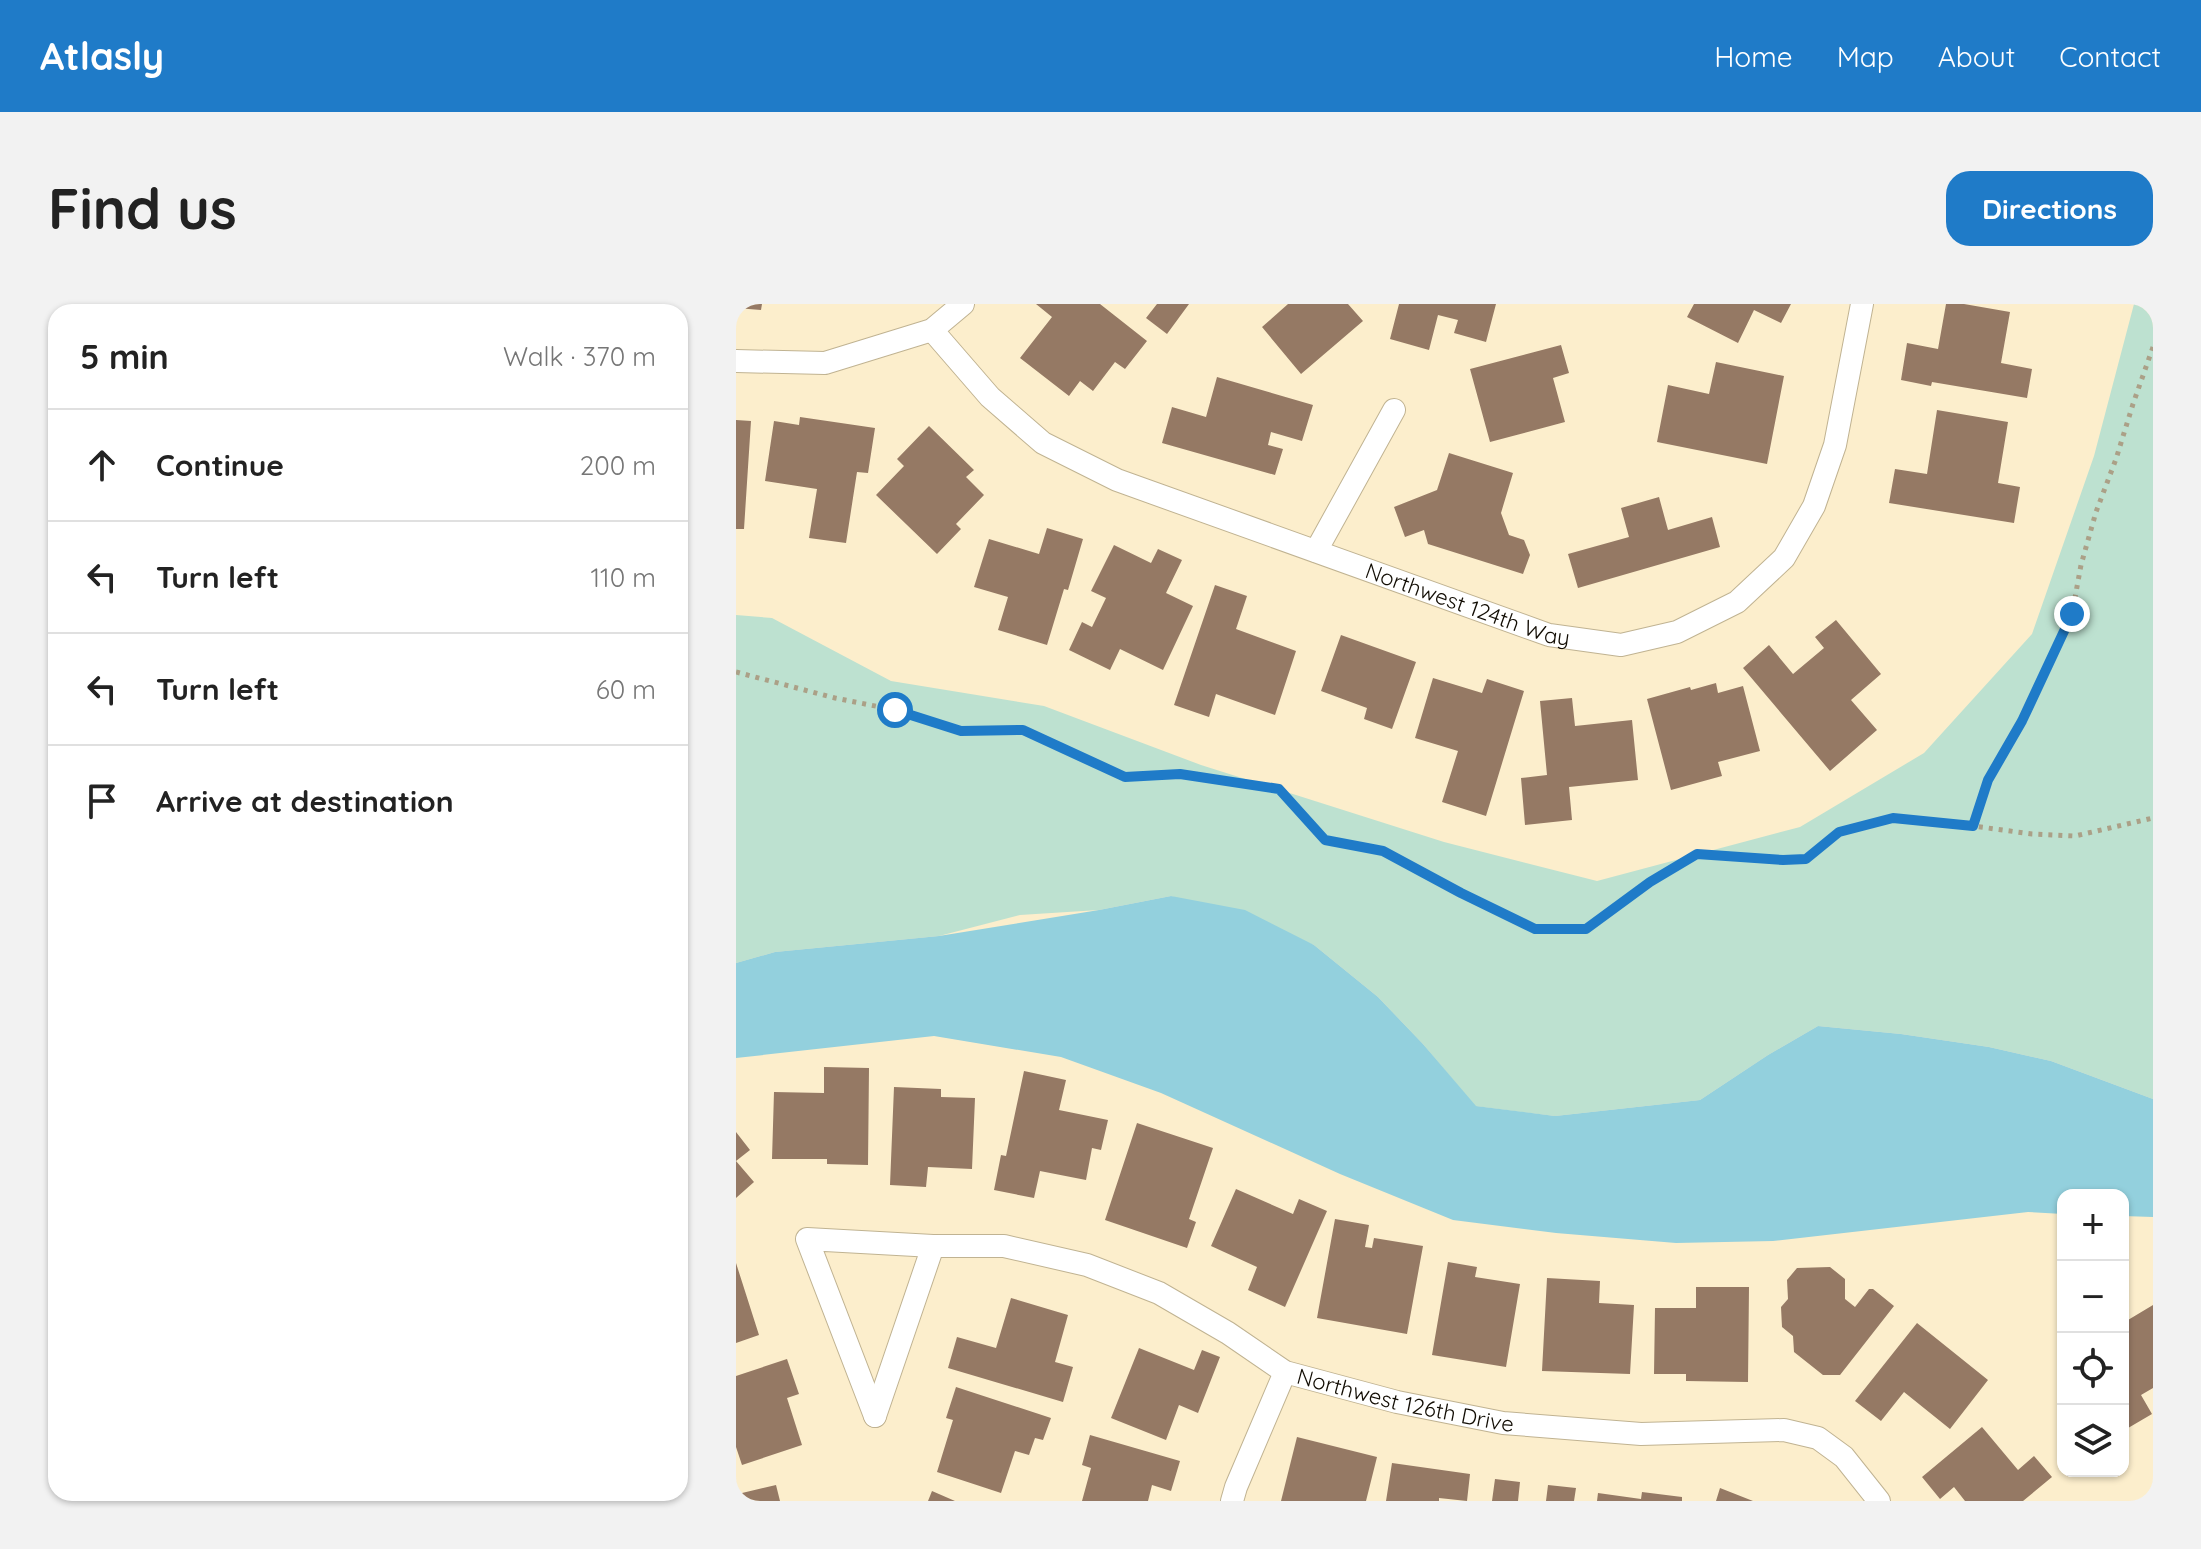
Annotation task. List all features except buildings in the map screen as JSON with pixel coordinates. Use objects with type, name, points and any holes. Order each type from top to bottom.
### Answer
[{"type":"street","points":[[736,361],[825,363],[932,330],[963,304]]},
{"type":"street","name":"Northwest 124th Way","points":[[932,330],[990,397],[1043,443],[1117,480],[1549,635],[1621,645],[1677,632],[1737,602],[1784,558],[1814,506],[1835,445],[1862,304]]},
{"type":"street","points":[[1316,551],[1394,410]]},
{"type":"street","name":"Northwest 126th Drive","points":[[933,1246],[875,1416],[807,1239],[933,1246],[1004,1246],[1087,1265],[1159,1293],[1228,1333],[1285,1372],[1397,1402],[1503,1423],[1641,1434],[1784,1430],[1818,1438],[1844,1457],[1879,1501]]},
{"type":"street","points":[[1232,1501],[1285,1372]]},
{"type":"path","points":[[1973,826],[1988,780],[2022,721],[2072,614],[2081,565],[2096,512],[2153,347]]},
{"type":"path","points":[[736,672],[895,710],[961,731],[1023,730],[1125,777],[1180,774],[1279,789],[1325,840],[1383,851],[1535,929],[1586,929],[1650,882],[1697,854],[1806,859],[1839,832],[1893,818],[2075,836],[2153,818]]},
{"type":"green space","points":[[2134,304],[2153,304],[2153,1099],[2051,1061],[1989,1047],[1818,1026],[1700,1100],[1555,1116],[1475,1106],[1378,997],[1314,945],[1171,896],[1099,910],[1020,915],[939,936],[775,952],[736,963],[736,615],[772,618],[891,681],[1044,706],[1201,765],[1444,842],[1597,881],[1800,827],[1924,753],[2032,634],[2094,456]]},
{"type":"water","points":[[1171,896],[1245,910],[1314,945],[1378,997],[1476,1106],[1555,1116],[1700,1100],[1818,1026],[1989,1047],[2051,1061],[2153,1099],[2153,1217],[2129,1216],[2129,1189],[2057,1189],[2057,1214],[2028,1212],[1773,1241],[1676,1243],[1556,1233],[1453,1220],[1340,1174],[1161,1093],[1061,1057],[934,1036],[736,1058],[736,963],[775,952],[939,936]]},
{"type":"route","points":[[895,710],[961,731],[1023,730],[1125,777],[1180,774],[1279,789],[1325,840],[1383,851],[1535,929],[1586,929],[1650,882],[1697,854],[1806,859],[1839,832],[1893,818],[1973,826],[1988,780],[2022,721],[2072,614]]}]
